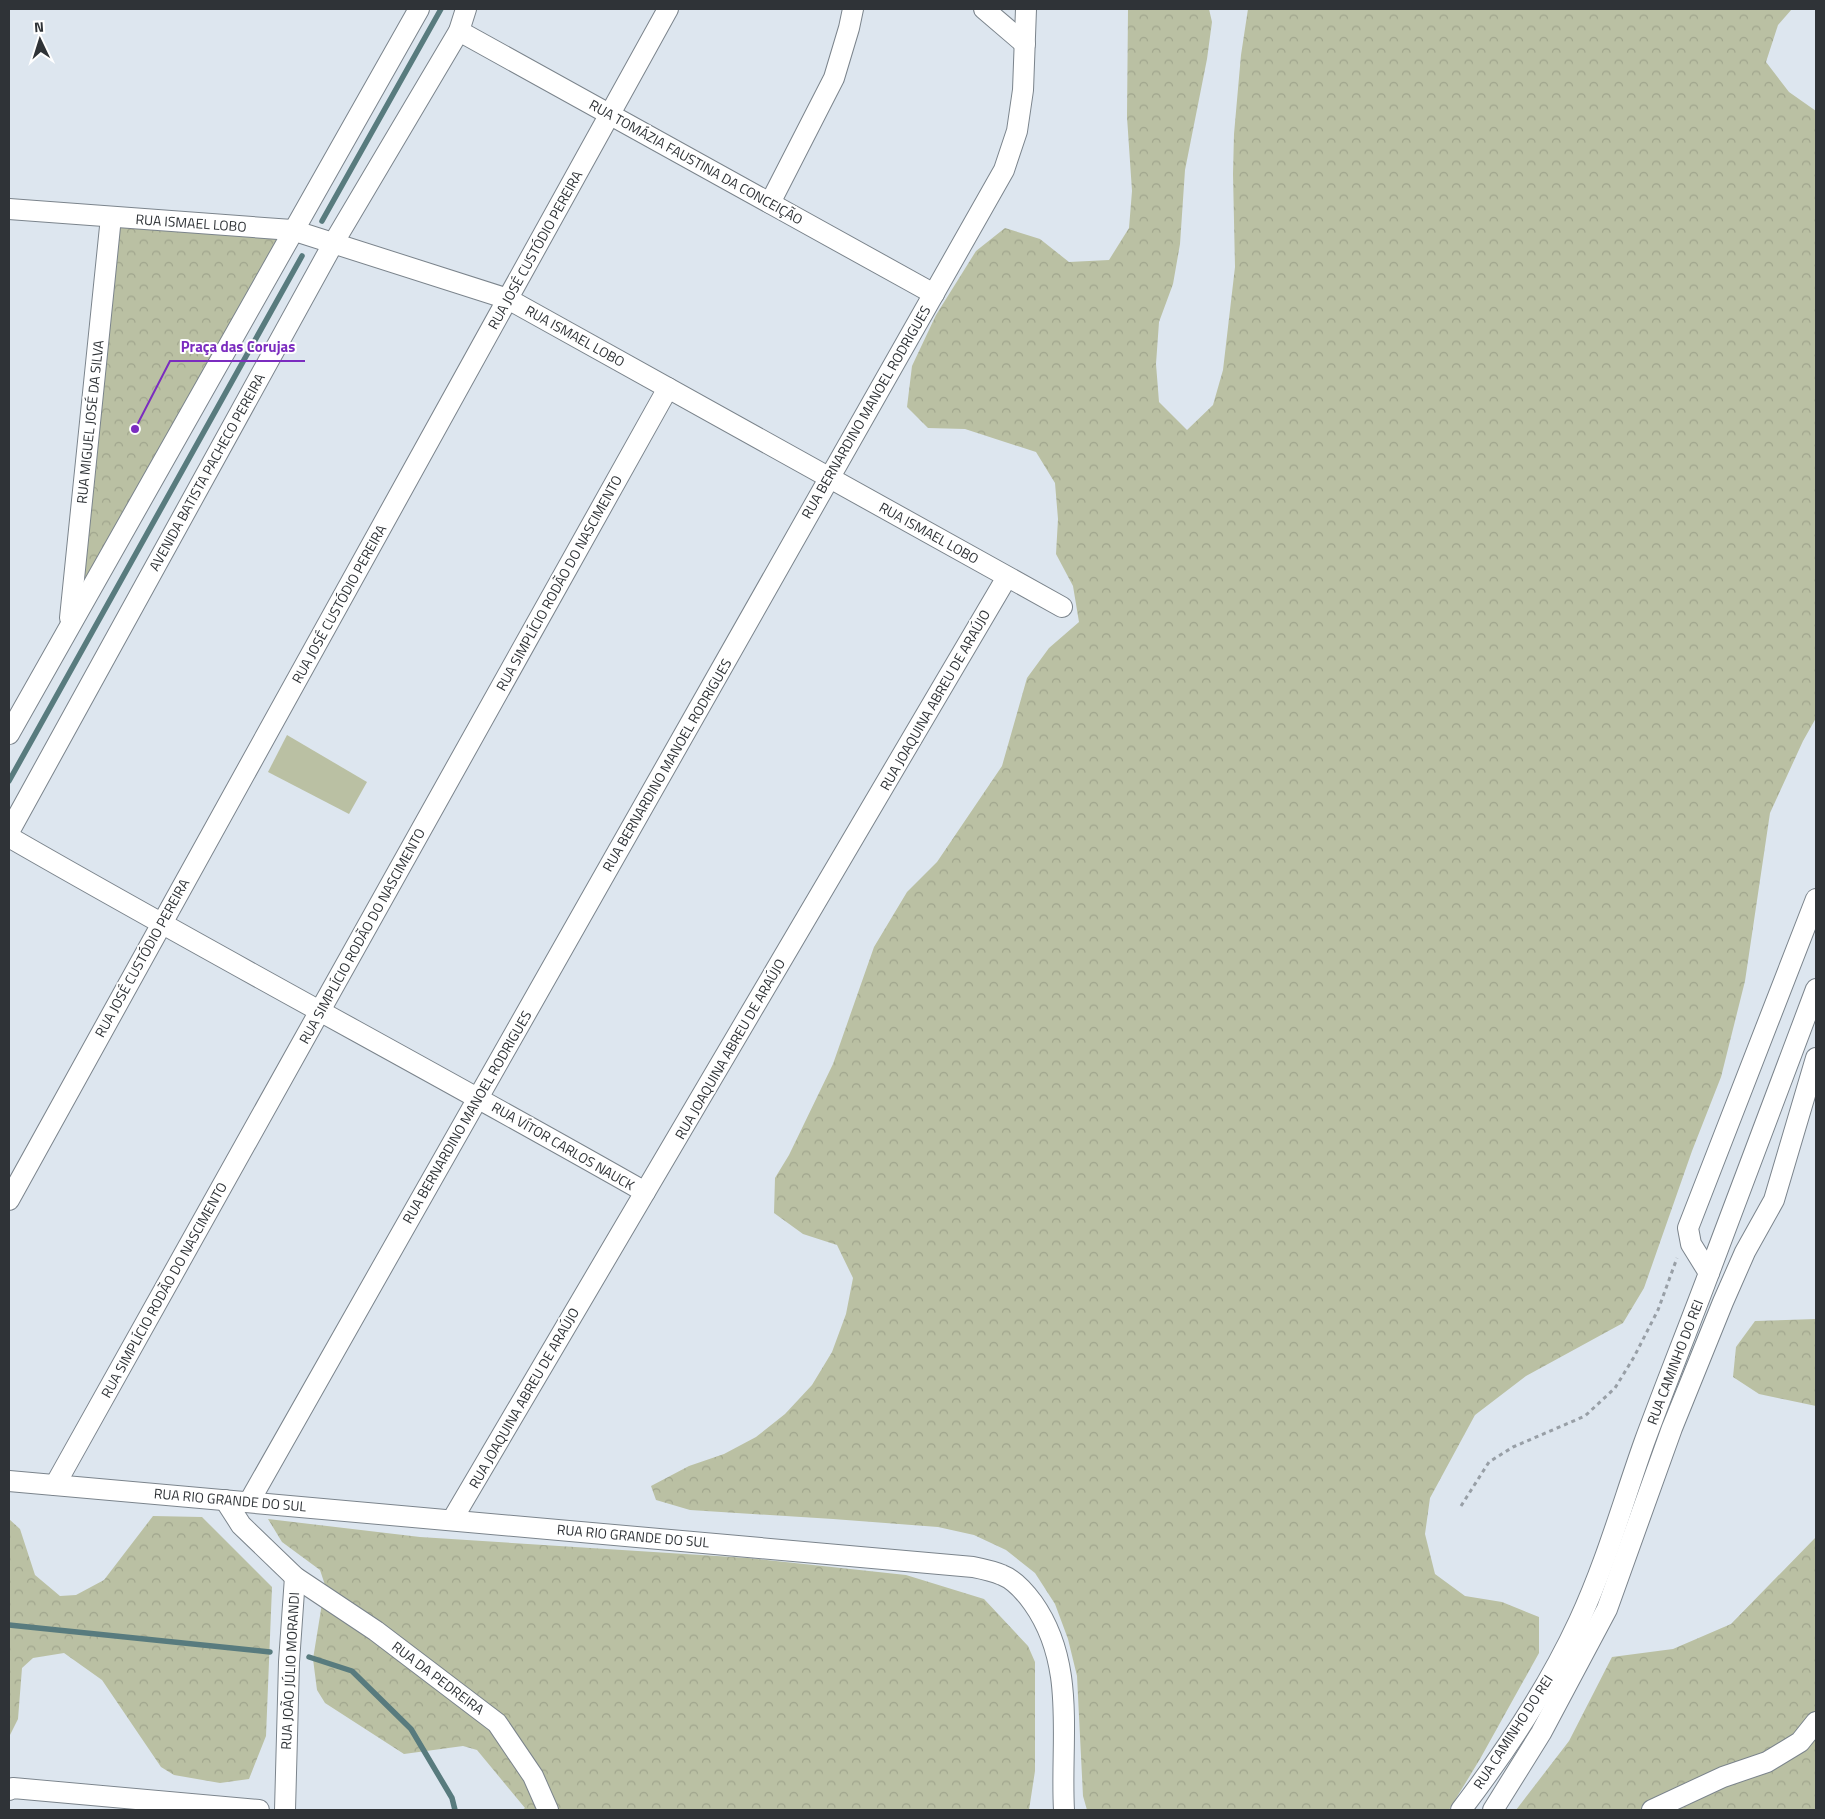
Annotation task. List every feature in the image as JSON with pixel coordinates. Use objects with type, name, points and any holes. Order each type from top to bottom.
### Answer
[{"type":"street","points":[[9,734],[292,230],[419,9]]},
{"type":"street","name":"AVENIDA BATISTA PACHECO PEREIRA","points":[[9,832],[334,242],[459,31],[466,9]]},
{"type":"street","name":"RUA JOSÉ CUSTÓDIO PEREIRA","points":[[9,1200],[668,9]]},
{"type":"street","points":[[770,204],[834,78],[853,9]]},
{"type":"street","points":[[984,9],[1025,44]]},
{"type":"street","name":"RUA BERNARDINO MANOEL RODRIGUES","points":[[248,1502],[1004,170],[1017,131],[1023,90],[1026,9]]},
{"type":"street","name":"RUA TOMÁZIA FAUSTINA DA CONCEIÇÃO","points":[[459,31],[934,294]]},
{"type":"street","name":"RUA ISMAEL LOBO","points":[[9,210],[292,230],[508,299],[1062,607]]},
{"type":"street","name":"RUA MIGUEL JOSÉ DA SILVA","points":[[69,627],[111,217]]},
{"type":"street","name":"RUA SIMPLÍCIO RODÃO DO NASCIMENTO","points":[[55,1485],[668,388]]},
{"type":"street","name":"RUA JOAQUINA ABREU DE ARAÚJO","points":[[452,1520],[1008,577]]},
{"type":"street","name":"RUA VÍTOR CARLOS NAUCK","points":[[9,837],[161,925],[478,1098],[645,1192]]},
{"type":"street","points":[[1710,1273],[1691,1244],[1688,1228],[1816,899]]},
{"type":"street","name":"RUA CAMINHO DO REI","points":[[1461,1810],[1489,1773],[1541,1693],[1579,1621],[1610,1546],[1644,1443],[1816,989]]},
{"type":"street","points":[[1492,1810],[1541,1733],[1607,1609],[1672,1428],[1719,1311],[1745,1252],[1774,1200],[1816,1058]]},
{"type":"street","name":"RUA RIO GRANDE DO SUL","points":[[9,1480],[973,1567],[1004,1575],[1025,1591],[1040,1613],[1053,1642],[1064,1699],[1064,1810]]},
{"type":"street","name":"RUA JOÃO JÚLIO MORANDI","points":[[225,1500],[241,1525],[295,1577],[289,1662],[285,1810]]},
{"type":"street","name":"RUA DA PEDREIRA","points":[[295,1577],[376,1631],[496,1723],[533,1776],[548,1810]]},
{"type":"street","points":[[1652,1810],[1723,1777],[1767,1762],[1800,1742],[1816,1722]]},
{"type":"street","points":[[9,1790],[13,1788],[259,1810]]},
{"type":"path","points":[[1461,1506],[1489,1462],[1514,1447],[1585,1416],[1615,1388],[1634,1357],[1658,1310],[1688,1228]]},
{"type":"green space","points":[[1128,9],[1209,9],[1212,22],[1207,59],[1185,170],[1180,244],[1173,284],[1159,322],[1156,364],[1159,402],[1187,430],[1213,405],[1223,370],[1235,267],[1234,134],[1241,55],[1248,9],[1792,9],[1778,25],[1766,62],[1789,92],[1816,111],[1816,718],[1803,741],[1770,813],[1745,981],[1721,1077],[1692,1151],[1644,1288],[1623,1323],[1526,1376],[1475,1415],[1430,1498],[1425,1534],[1435,1574],[1465,1596],[1502,1602],[1539,1617],[1539,1653],[1480,1759],[1449,1810],[1087,1810],[1083,1796],[1077,1676],[1068,1639],[1055,1604],[1035,1573],[1006,1550],[974,1535],[938,1527],[690,1510],[656,1500],[651,1486],[689,1466],[724,1454],[756,1437],[785,1414],[812,1385],[832,1352],[846,1314],[853,1278],[837,1245],[803,1234],[774,1213],[775,1178],[789,1155],[833,1064],[874,947],[907,892],[937,862],[1002,766],[1027,678],[1049,648],[1079,622],[1073,586],[1056,554],[1058,519],[1055,483],[1036,452],[965,429],[928,428],[907,407],[912,366],[936,315],[976,251],[1005,228],[1040,239],[1069,262],[1109,260],[1129,228],[1132,191],[1127,117]]},
{"type":"green space","points":[[113,223],[286,234],[70,624]]},
{"type":"green space","points":[[287,735],[367,782],[349,814],[268,772]]},
{"type":"green space","points":[[1816,1319],[1816,1406],[1759,1394],[1733,1377],[1736,1347],[1755,1321]]},
{"type":"green space","points":[[153,1516],[202,1517],[272,1587],[266,1736],[249,1779],[220,1783],[174,1775],[161,1767],[102,1680],[64,1653],[33,1658],[22,1668],[18,1719],[9,1737],[9,1519],[20,1529],[35,1575],[60,1596],[76,1595],[104,1580]]},
{"type":"green space","points":[[268,1519],[420,1537],[748,1558],[906,1575],[984,1599],[1028,1646],[1035,1662],[1035,1771],[1029,1810],[522,1810],[525,1808],[477,1750],[463,1746],[404,1754],[325,1703],[317,1690],[313,1659],[325,1585],[320,1570],[282,1542]]},
{"type":"green space","points":[[1816,1537],[1816,1810],[1516,1810],[1569,1741],[1612,1657],[1673,1649],[1731,1624]]},
{"type":"waterway","points":[[322,221],[441,9]]},
{"type":"waterway","points":[[9,781],[302,256]]},
{"type":"waterway","points":[[9,1625],[270,1652]]},
{"type":"waterway","points":[[309,1657],[352,1671],[411,1729],[452,1798],[455,1810]]},
{"type":"place","name":"Praça das Corujas","points":[[135,429]]}]
